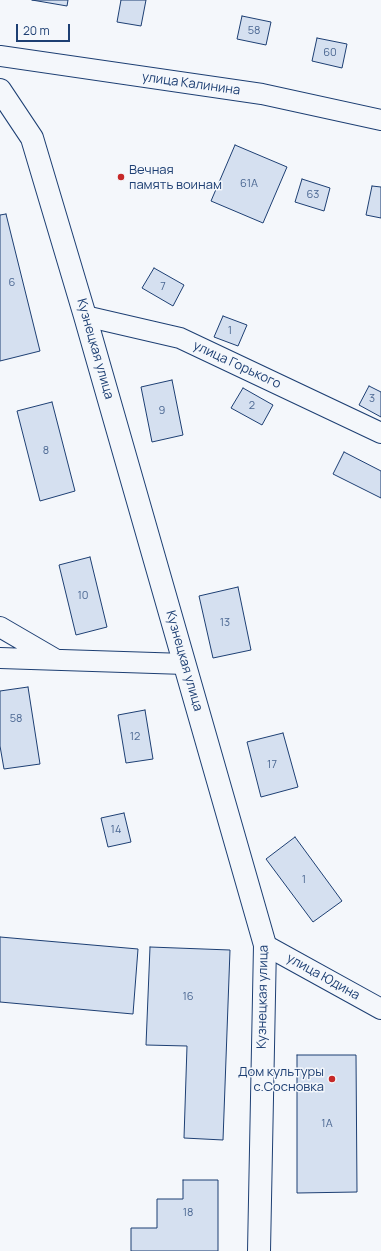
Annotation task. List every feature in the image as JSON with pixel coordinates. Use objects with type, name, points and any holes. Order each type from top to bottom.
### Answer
[{"type":"main road","name":"Кузнецкая улица","points":[[0,90],[32,138],[85,316],[266,945],[259,1251]]},
{"type":"street","name":"улица Калинина","points":[[0,56],[262,94],[381,120]]},
{"type":"street","name":"улица Горького","points":[[85,316],[180,338],[381,433]]},
{"type":"street","points":[[0,627],[56,660]]},
{"type":"street","points":[[0,658],[185,664]]},
{"type":"street","name":"улица Юдина","points":[[266,945],[381,1009]]},
{"type":"building","points":[[32,0],[68,0],[67,6]]},
{"type":"building","points":[[121,0],[146,0],[141,26],[117,22]]},
{"type":"building","points":[[242,16],[271,22],[266,45],[237,39]]},
{"type":"building","points":[[317,38],[347,44],[342,68],[312,61]]},
{"type":"building","points":[[235,145],[287,167],[263,223],[211,201]]},
{"type":"building","points":[[302,179],[330,188],[324,211],[295,202]]},
{"type":"building","points":[[372,186],[381,187],[381,218],[366,215]]},
{"type":"building","points":[[6,214],[40,351],[0,361],[0,215]]},
{"type":"building","points":[[154,268],[184,285],[173,306],[142,288]]},
{"type":"building","points":[[223,316],[247,325],[238,346],[214,337]]},
{"type":"building","points":[[172,380],[183,435],[152,442],[141,387]]},
{"type":"building","points":[[369,386],[381,392],[381,417],[359,405]]},
{"type":"building","points":[[243,388],[273,405],[262,425],[231,408]]},
{"type":"building","points":[[52,402],[75,491],[40,501],[17,411]]},
{"type":"building","points":[[344,452],[381,471],[381,498],[333,474]]},
{"type":"building","points":[[90,557],[107,627],[76,635],[59,565]]},
{"type":"building","points":[[238,587],[251,650],[213,658],[199,596]]},
{"type":"building","points":[[28,687],[40,764],[4,769],[0,746],[0,691]]},
{"type":"building","points":[[145,710],[153,759],[126,763],[118,715]]},
{"type":"building","points":[[283,733],[298,787],[261,797],[247,742]]},
{"type":"building","points":[[124,813],[131,842],[108,847],[101,818]]},
{"type":"building","points":[[295,837],[342,901],[313,922],[266,859]]},
{"type":"building","points":[[0,937],[138,949],[133,1014],[0,1002]]},
{"type":"building","points":[[150,947],[230,950],[223,1140],[184,1138],[187,1046],[146,1045]]},
{"type":"building","points":[[297,1055],[356,1055],[357,1192],[297,1193]]},
{"type":"building","points":[[183,1180],[218,1180],[218,1251],[131,1251],[131,1228],[157,1228],[157,1199],[183,1199]]},
{"type":"place","name":"Вечная память воинам","points":[[121,177]]},
{"type":"place","name":"Дом культуры с.Сосновка","points":[[332,1079]]}]
